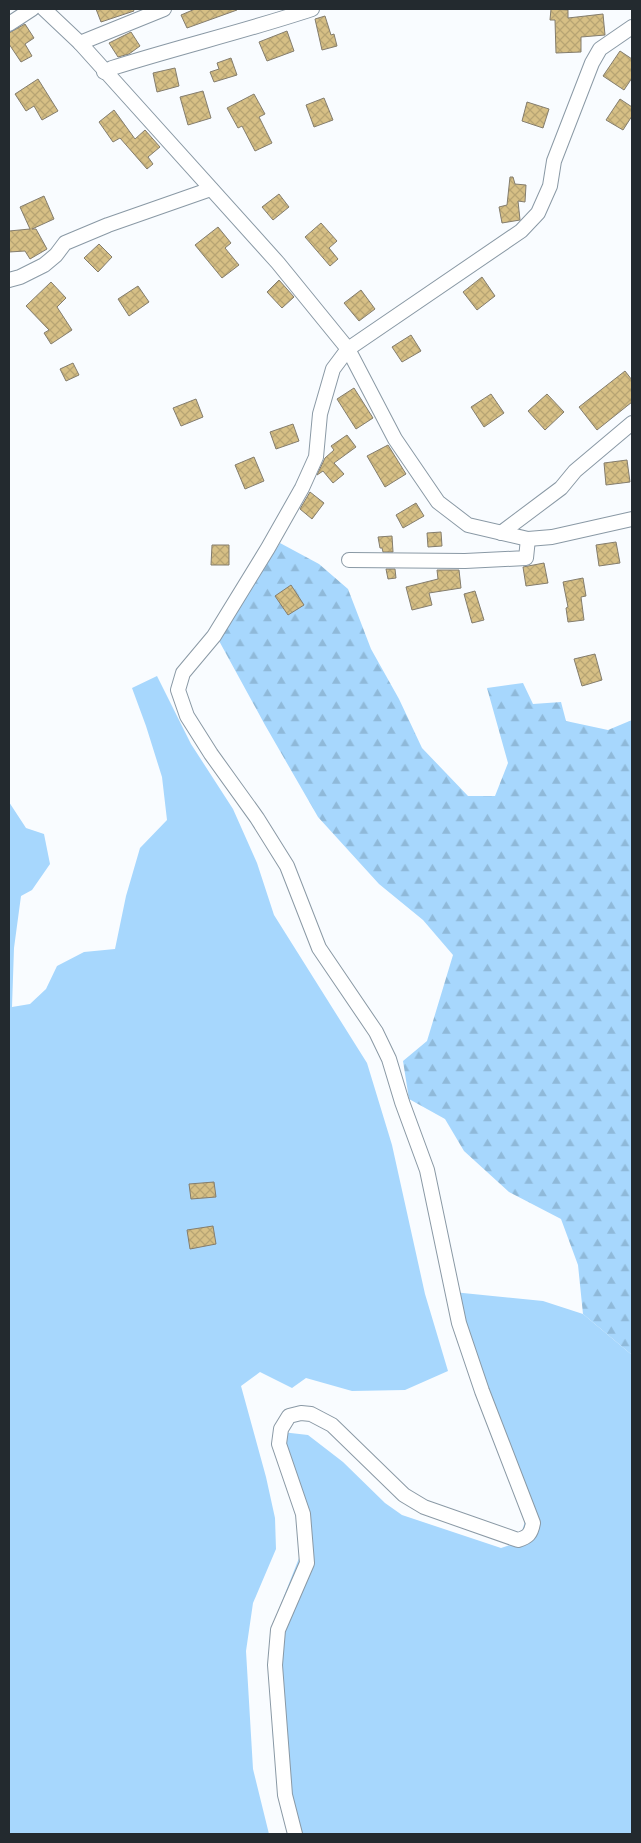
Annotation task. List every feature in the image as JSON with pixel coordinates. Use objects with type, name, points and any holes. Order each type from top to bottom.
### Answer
[{"type":"street","points":[[9,24],[32,9]]},
{"type":"street","points":[[44,9],[80,43],[104,72],[278,262],[348,349],[395,439],[438,502],[468,524],[528,539],[552,537],[632,519]]},
{"type":"street","points":[[80,43],[164,9]]},
{"type":"street","points":[[104,72],[165,51],[263,25],[312,9]]},
{"type":"street","points":[[295,1834],[285,1795],[275,1665],[278,1630],[307,1563],[303,1514],[279,1444],[280,1429],[289,1416],[301,1413],[312,1414],[332,1425],[404,1494],[424,1507],[518,1540],[532,1532],[533,1523],[482,1391],[459,1323],[427,1170],[402,1102],[389,1058],[376,1032],[319,948],[287,866],[257,818],[211,754],[187,716],[178,690],[183,673],[214,636],[302,488],[316,457],[320,414],[333,369],[348,349],[521,230],[538,213],[550,186],[554,161],[592,63],[600,49],[632,27]]},
{"type":"street","points":[[9,280],[20,277],[44,265],[56,255],[65,243],[108,225],[211,189]]},
{"type":"street","points":[[502,533],[561,488],[575,471],[632,423]]},
{"type":"street","points":[[349,560],[526,558],[528,539]]},
{"type":"green space","points":[[280,543],[319,564],[348,589],[371,649],[399,699],[422,748],[468,796],[495,796],[508,763],[487,688],[523,683],[533,704],[561,702],[566,721],[608,730],[632,720],[632,1355],[583,1314],[578,1265],[561,1219],[509,1192],[464,1151],[445,1119],[409,1099],[403,1061],[427,1041],[453,955],[423,920],[379,884],[318,817],[218,639]]},
{"type":"green space","points":[[157,676],[191,744],[233,809],[257,863],[274,915],[367,1063],[392,1145],[425,1294],[448,1371],[405,1390],[352,1391],[306,1378],[292,1388],[260,1372],[241,1386],[266,1477],[275,1518],[276,1549],[253,1603],[246,1651],[253,1769],[269,1834],[9,1834],[9,802],[26,828],[44,834],[50,864],[32,890],[21,896],[14,948],[12,1007],[30,1004],[46,989],[57,966],[84,952],[115,949],[126,896],[140,848],[167,820],[162,777],[132,688]]},
{"type":"green space","points":[[453,1292],[543,1301],[583,1314],[632,1355],[632,1834],[290,1834],[278,1788],[270,1678],[273,1624],[301,1553],[297,1514],[282,1432],[308,1435],[343,1462],[385,1503],[402,1515],[501,1548],[519,1542],[525,1521]]},
{"type":"building","points":[[96,9],[133,9],[134,11],[101,22]]},
{"type":"building","points":[[195,9],[237,10],[187,28],[181,15]]},
{"type":"building","points":[[551,9],[568,10],[568,18],[603,14],[605,35],[581,37],[581,52],[556,53],[555,20],[550,20]]},
{"type":"building","points":[[325,16],[331,35],[334,34],[337,46],[322,50],[315,19]]},
{"type":"building","points":[[25,24],[34,38],[25,44],[32,56],[21,62],[9,44],[9,33]]},
{"type":"building","points":[[287,31],[294,51],[267,61],[259,42]]},
{"type":"building","points":[[131,32],[140,46],[129,54],[118,57],[109,43]]},
{"type":"building","points":[[620,51],[632,59],[632,78],[624,90],[603,76]]},
{"type":"building","points":[[231,58],[237,75],[214,82],[210,72],[219,69],[217,63]]},
{"type":"building","points":[[175,68],[179,86],[157,92],[153,73]]},
{"type":"building","points":[[38,79],[58,111],[42,120],[34,106],[26,111],[15,94]]},
{"type":"building","points":[[203,91],[211,118],[188,125],[180,97]]},
{"type":"building","points":[[254,94],[265,114],[259,117],[272,143],[255,151],[242,126],[238,128],[227,108]]},
{"type":"building","points":[[324,98],[333,120],[314,127],[306,105]]},
{"type":"building","points":[[620,99],[632,107],[632,116],[623,130],[606,120]]},
{"type":"building","points":[[527,102],[549,109],[543,128],[522,121]]},
{"type":"building","points":[[114,110],[135,139],[145,130],[160,147],[148,157],[153,164],[147,169],[120,138],[113,142],[99,122]]},
{"type":"building","points":[[510,177],[513,177],[515,184],[526,185],[525,202],[518,201],[520,220],[502,223],[499,207],[507,205]]},
{"type":"building","points":[[279,194],[289,207],[273,220],[262,207]]},
{"type":"building","points":[[44,196],[54,219],[32,229],[36,229],[47,249],[30,259],[25,251],[9,252],[9,231],[30,229],[20,207]]},
{"type":"building","points":[[321,223],[337,241],[329,248],[338,259],[330,266],[305,237]]},
{"type":"building","points":[[218,227],[231,243],[225,248],[239,265],[222,278],[195,245]]},
{"type":"building","points":[[99,244],[112,257],[98,272],[84,258]]},
{"type":"building","points":[[482,277],[495,296],[477,310],[463,292]]},
{"type":"building","points":[[279,280],[294,297],[282,308],[267,292]]},
{"type":"building","points":[[51,282],[66,298],[57,307],[72,330],[51,344],[44,333],[49,330],[26,306]]},
{"type":"building","points":[[138,286],[149,302],[129,316],[118,299]]},
{"type":"building","points":[[361,290],[375,309],[359,321],[344,303]]},
{"type":"building","points":[[411,335],[421,351],[402,362],[392,347]]},
{"type":"building","points":[[73,363],[79,375],[66,381],[60,369]]},
{"type":"building","points":[[625,371],[632,380],[632,402],[597,430],[579,407]]},
{"type":"building","points":[[354,388],[373,418],[356,429],[337,399]]},
{"type":"building","points":[[491,394],[504,413],[484,427],[471,407]]},
{"type":"building","points":[[547,394],[564,412],[545,430],[528,411]]},
{"type":"building","points":[[196,399],[203,417],[181,426],[173,408]]},
{"type":"building","points":[[293,424],[299,441],[276,449],[270,432]]},
{"type":"building","points":[[347,435],[356,447],[334,463],[344,474],[333,483],[323,471],[317,475],[325,458],[334,450],[331,446]]},
{"type":"building","points":[[388,445],[406,474],[385,487],[367,456]]},
{"type":"building","points":[[254,457],[264,481],[245,489],[235,465]]},
{"type":"building","points":[[627,460],[630,482],[606,485],[604,463]]},
{"type":"building","points":[[310,492],[324,503],[312,519],[300,509]]},
{"type":"building","points":[[416,503],[424,516],[403,528],[396,515]]},
{"type":"building","points":[[441,532],[442,546],[428,547],[427,533]]},
{"type":"building","points":[[392,536],[393,552],[383,552],[382,548],[380,548],[378,537]]},
{"type":"building","points":[[616,542],[620,563],[599,566],[596,545]]},
{"type":"building","points":[[212,545],[229,545],[229,565],[211,565]]},
{"type":"building","points":[[544,563],[548,583],[526,586],[523,567]]},
{"type":"building","points":[[386,569],[395,569],[396,578],[388,579]]},
{"type":"building","points":[[437,570],[459,570],[461,588],[429,593],[432,605],[412,610],[406,587],[438,579]]},
{"type":"building","points":[[583,578],[586,596],[581,597],[584,620],[568,622],[566,608],[568,607],[563,582]]},
{"type":"building","points":[[291,585],[304,605],[288,615],[275,596]]},
{"type":"building","points":[[475,591],[484,620],[472,623],[464,594]]},
{"type":"building","points":[[595,654],[602,680],[582,686],[574,659]]},
{"type":"building","points":[[214,1182],[216,1197],[191,1199],[189,1184]]},
{"type":"building","points":[[213,1226],[216,1244],[190,1249],[187,1230]]}]
